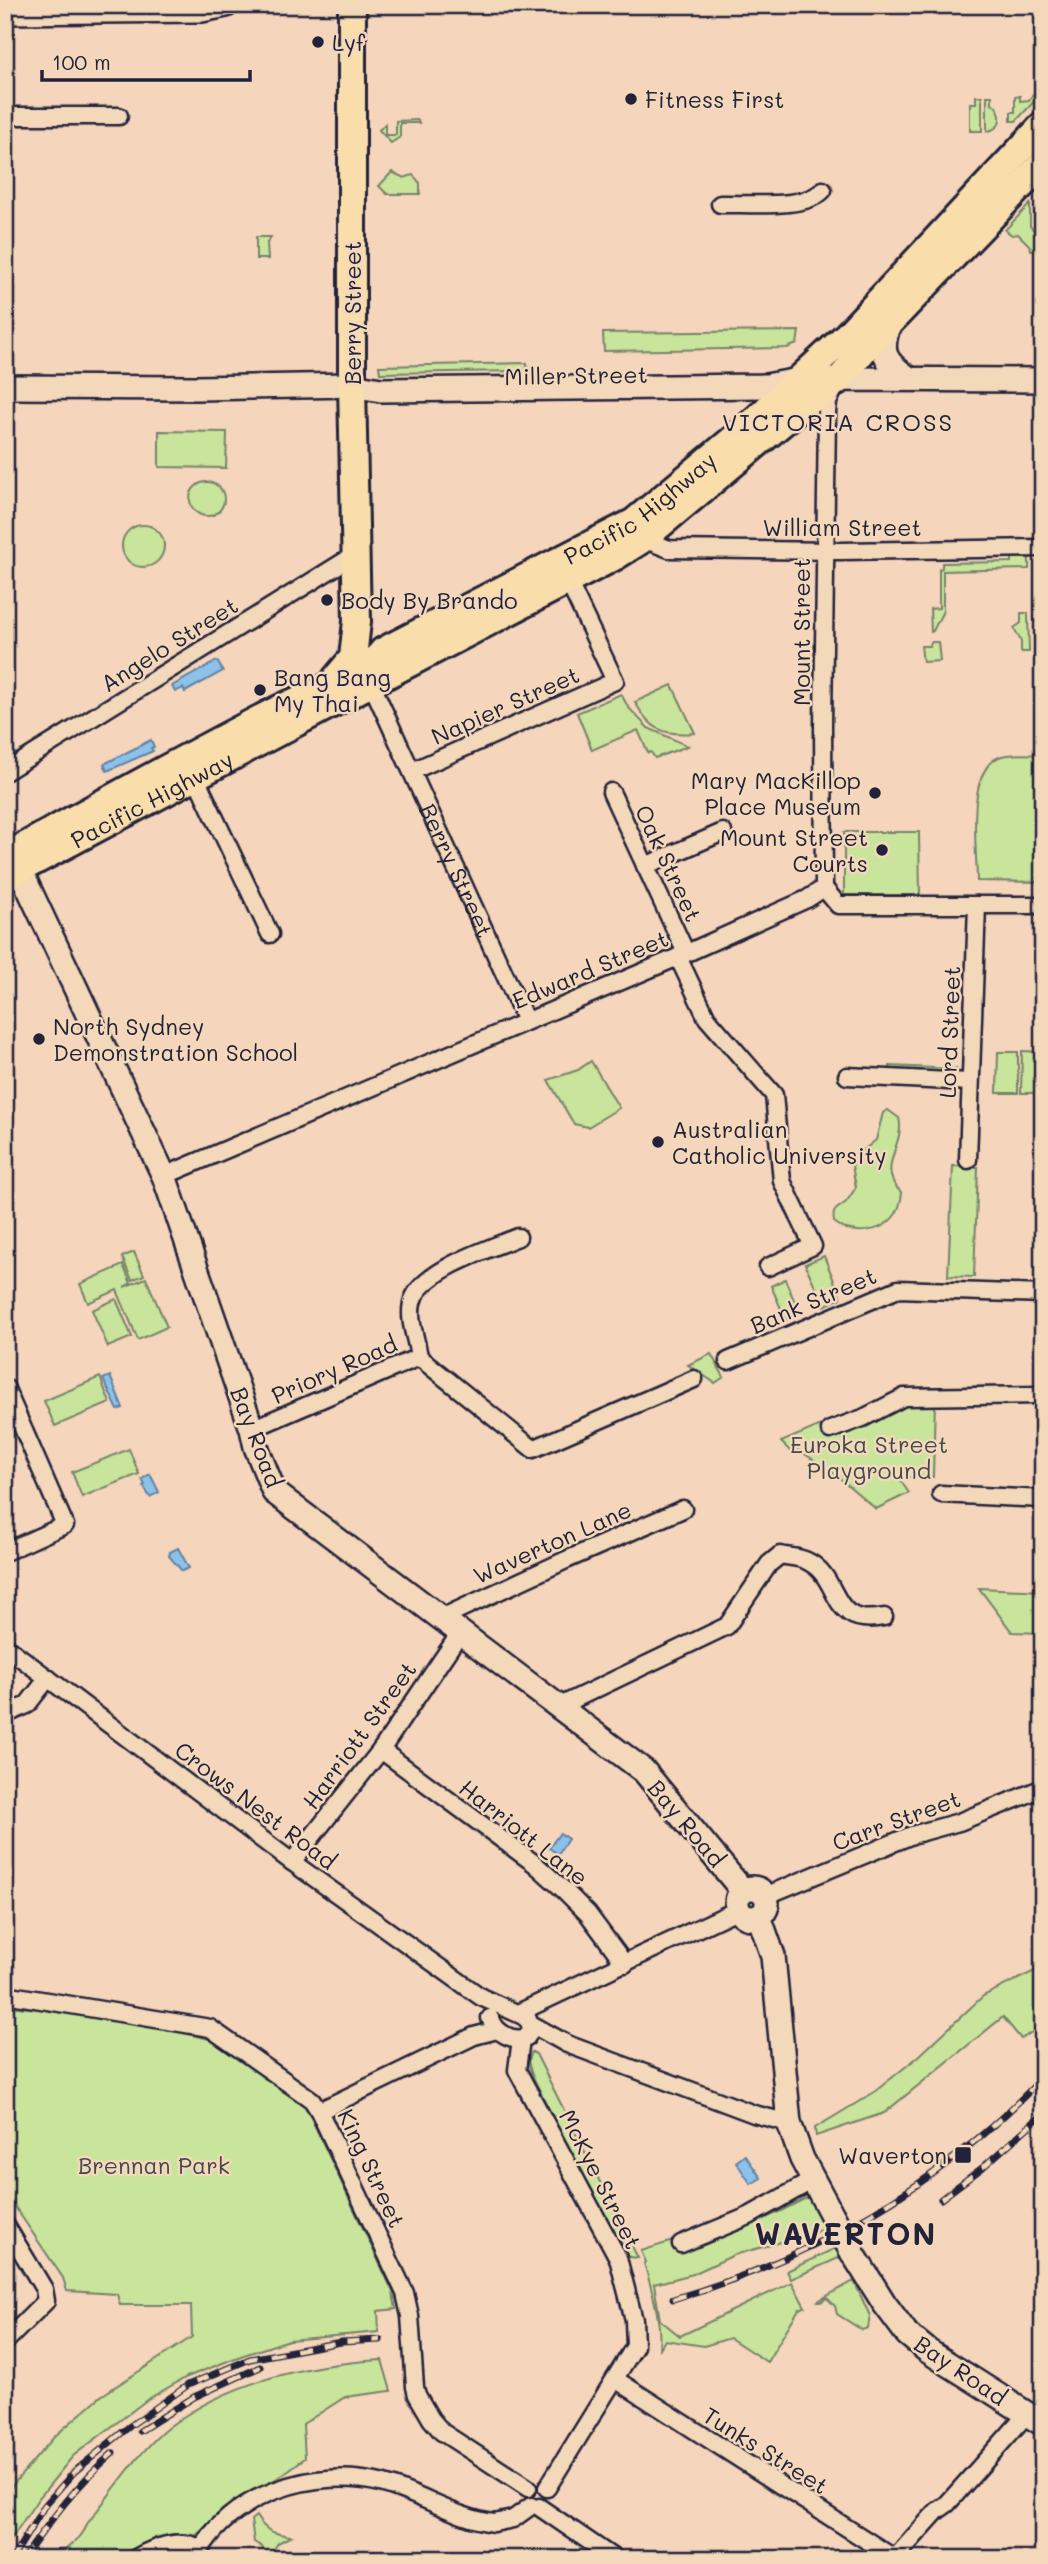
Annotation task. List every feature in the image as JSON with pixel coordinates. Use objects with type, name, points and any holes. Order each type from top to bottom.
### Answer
[{"type":"main road","name":"Berry Street","points":[[330,684],[353,658],[358,621],[352,385],[352,5]]},
{"type":"main road","name":"Pacific Highway","points":[[10,864],[277,710],[330,684],[374,671],[383,651],[634,522],[754,421],[848,334],[1043,125]]},
{"type":"main road","name":"Pacific Highway","points":[[10,864],[195,776],[420,645],[447,643],[643,539],[800,408],[840,379],[890,321],[1043,163]]},
{"type":"main road","name":"Berry Street","points":[[358,621],[374,671]]},
{"type":"street","points":[[5,12],[202,10],[220,6]]},
{"type":"street","points":[[5,117],[119,116]]},
{"type":"street","points":[[720,204],[801,202],[814,198],[823,190]]},
{"type":"street","points":[[890,321],[884,342],[885,356],[891,365],[910,379]]},
{"type":"street","name":"Miller Street","points":[[5,387],[197,388],[352,385],[375,379],[705,372],[771,372],[799,380],[1043,380]]},
{"type":"street","name":"Mount Street","points":[[824,888],[824,550],[828,402],[840,379]]},
{"type":"street","name":"William Street","points":[[643,539],[669,550],[1043,548]]},
{"type":"street","name":"Angelo Street","points":[[5,772],[356,554]]},
{"type":"street","name":"Napier Street","points":[[412,771],[615,681],[568,581]]},
{"type":"street","name":"Berry Street","points":[[374,671],[412,771],[526,1021]]},
{"type":"street","points":[[195,776],[270,934]]},
{"type":"street","name":"Oak Street","points":[[611,792],[645,866],[707,1018],[774,1095],[782,1181],[813,1246],[768,1267]]},
{"type":"street","points":[[645,866],[723,832]]},
{"type":"street","name":"Bay Road","points":[[10,864],[164,1176],[253,1429],[256,1447],[274,1492],[644,1771],[751,1903],[772,1956],[789,2123],[795,2144],[852,2252],[878,2295],[907,2334],[928,2351],[1035,2419]]},
{"type":"street","points":[[824,888],[838,905],[1043,905]]},
{"type":"street","name":"Edward Street","points":[[164,1176],[682,955],[807,900],[824,888]]},
{"type":"street","name":"Lord Street","points":[[968,1160],[976,905]]},
{"type":"street","points":[[847,1076],[970,1082]]},
{"type":"street","name":"Priory Road","points":[[253,1429],[419,1357],[411,1304],[418,1287],[438,1273],[518,1237]]},
{"type":"street","name":"Bank Street","points":[[728,1361],[898,1289],[1043,1294]]},
{"type":"street","points":[[419,1357],[533,1449],[694,1379]]},
{"type":"street","points":[[5,1387],[65,1525],[5,1552]]},
{"type":"street","points":[[830,1430],[863,1418],[904,1397],[1043,1395]]},
{"type":"street","points":[[941,1494],[1043,1499]]},
{"type":"street","name":"Waverton Lane","points":[[441,1618],[683,1509]]},
{"type":"street","points":[[560,1706],[727,1626],[769,1564],[780,1555],[806,1560],[819,1570],[845,1611],[865,1621],[884,1617]]},
{"type":"street","name":"Harriott Street","points":[[292,1862],[381,1750],[460,1633]]},
{"type":"street","name":"Crows Nest Road","points":[[5,1646],[292,1862],[481,1997],[514,2024],[754,2114],[789,2123]]},
{"type":"street","points":[[5,1715],[27,1705],[48,1678]]},
{"type":"street","name":"Harriott Lane","points":[[381,1750],[535,1864],[588,1914],[625,1964]]},
{"type":"street","name":"Carr Street","points":[[514,2024],[545,2000],[625,1964],[724,1914],[912,1835],[959,1822],[1043,1788]]},
{"type":"street","name":"King Street","points":[[5,1994],[210,2028],[312,2100],[405,2293],[410,2316],[415,2387],[421,2404],[442,2432],[528,2488]]},
{"type":"street","points":[[319,2111],[474,2036],[514,2024]]},
{"type":"street","name":"McKye Street","points":[[514,2024],[522,2046],[517,2064],[519,2073],[618,2258],[634,2320],[635,2346],[547,2488]]},
{"type":"street","points":[[681,2244],[749,2216],[813,2180]]},
{"type":"street","points":[[5,2224],[44,2289],[46,2301],[5,2342]]},
{"type":"street","name":"Tunks Street","points":[[615,2379],[722,2451],[894,2558]]},
{"type":"street","points":[[894,2558],[937,2511],[1035,2419]]},
{"type":"street","points":[[134,2559],[157,2548],[178,2543],[197,2554],[228,2519],[253,2500],[310,2480],[334,2478],[385,2484],[487,2522],[506,2521],[535,2507],[549,2500],[547,2488],[538,2484],[528,2488],[526,2495],[535,2507],[615,2559]]},
{"type":"green space","points":[[1033,94],[1041,94],[1016,121],[1011,121],[1011,112],[1015,112],[1015,97],[1020,96],[1020,101],[1029,100]]},
{"type":"green space","points":[[976,96],[982,96],[982,131],[970,131],[970,103],[976,103]]},
{"type":"green space","points":[[987,96],[992,96],[992,103],[999,111],[1000,120],[996,127],[987,131]]},
{"type":"green space","points":[[418,120],[419,123],[400,123],[400,137],[391,143],[379,130],[385,124],[385,135],[396,135],[396,121]]},
{"type":"green space","points":[[392,172],[404,178],[413,175],[420,183],[420,194],[387,194],[379,186]]},
{"type":"green space","points":[[1030,204],[1030,226],[1043,240],[1043,249],[1031,250],[1018,234],[1012,235],[1005,230]]},
{"type":"green space","points":[[256,237],[271,237],[267,243],[268,259],[256,259]]},
{"type":"green space","points":[[799,331],[797,344],[787,348],[604,351],[603,333]]},
{"type":"green space","points":[[527,363],[527,371],[380,373],[379,366]]},
{"type":"green space","points":[[159,431],[227,432],[226,468],[159,467]]},
{"type":"green space","points":[[207,482],[219,487],[224,499],[219,511],[207,516],[195,511],[190,499],[195,487]]},
{"type":"green space","points":[[143,525],[158,531],[164,546],[158,561],[143,567],[128,561],[122,546],[128,531]]},
{"type":"green space","points":[[1012,558],[1029,558],[1029,569],[943,571],[943,611],[931,632],[930,609],[939,608],[939,569],[942,568],[942,563],[1012,562]]},
{"type":"green space","points":[[1021,613],[1028,613],[1029,652],[1021,652],[1021,641],[1014,628],[1021,623]]},
{"type":"green space","points":[[931,642],[938,642],[940,661],[923,662],[921,646],[930,646]]},
{"type":"green space","points":[[672,685],[695,733],[666,732],[659,729],[646,719],[635,702]]},
{"type":"green space","points":[[621,694],[628,707],[648,728],[688,746],[655,758],[651,752],[648,753],[638,730],[592,750],[577,713]]},
{"type":"green space","points":[[1004,755],[1043,755],[1043,882],[977,881],[975,813],[981,778],[988,765]]},
{"type":"green space","name":"Mount Street Courts","points":[[844,832],[919,832],[920,895],[844,895]]},
{"type":"green space","points":[[1022,1051],[1042,1052],[1042,1093],[1021,1093]]},
{"type":"green space","points":[[998,1052],[1018,1052],[1018,1093],[997,1093]]},
{"type":"green space","points":[[591,1061],[619,1108],[588,1127],[574,1124],[548,1080],[578,1070]]},
{"type":"green space","points":[[890,1066],[956,1069],[955,1075],[890,1073]]},
{"type":"green space","points":[[888,1110],[899,1118],[900,1128],[891,1175],[894,1184],[902,1193],[899,1207],[895,1215],[882,1226],[866,1231],[849,1229],[834,1222],[834,1212],[856,1187],[852,1166],[859,1154],[876,1140],[883,1113]]},
{"type":"green space","points":[[953,1166],[978,1167],[974,1277],[948,1276]]},
{"type":"green space","points":[[134,1252],[144,1275],[132,1280],[122,1257]]},
{"type":"green space","points":[[824,1256],[841,1298],[824,1306],[805,1264]]},
{"type":"green space","points":[[123,1265],[131,1283],[124,1287],[146,1278],[167,1327],[138,1340],[117,1290],[88,1303],[80,1284]]},
{"type":"green space","points":[[785,1279],[800,1314],[786,1320],[771,1286]]},
{"type":"green space","points":[[116,1299],[132,1337],[108,1347],[92,1310]]},
{"type":"green space","points":[[711,1354],[724,1377],[715,1383],[688,1365]]},
{"type":"green space","points":[[100,1377],[110,1403],[55,1426],[44,1401]]},
{"type":"green space","name":"Euroka Street Playground","points":[[922,1400],[935,1400],[933,1477],[898,1477],[909,1493],[876,1509],[835,1474],[797,1449],[790,1451],[781,1442],[826,1423],[831,1435]]},
{"type":"green space","points":[[129,1449],[139,1474],[82,1497],[72,1472]]},
{"type":"green space","points":[[979,1588],[1043,1591],[1043,1633],[1012,1632]]},
{"type":"green space","points":[[1043,1967],[1043,2025],[1021,2039],[1003,2017],[884,2113],[816,2136],[815,2128],[873,2093],[919,2056],[983,1996]]},
{"type":"green space","name":"Brennan Park","points":[[5,2006],[108,2015],[209,2039],[304,2103],[393,2292],[396,2309],[378,2311],[379,2332],[289,2340],[187,2377],[148,2399],[73,2456],[38,2499],[5,2548],[5,2497],[55,2436],[101,2396],[192,2337],[191,2305],[120,2305],[117,2294],[67,2291],[63,2278],[5,2192]]},
{"type":"green space","points":[[532,2052],[536,2054],[638,2258],[622,2256],[532,2075],[528,2062]]},
{"type":"green space","points":[[808,2197],[841,2257],[791,2279],[787,2271],[836,2248],[824,2227],[814,2233],[734,2255],[693,2274],[654,2284],[660,2320],[680,2336],[792,2282],[805,2307],[799,2309],[767,2362],[730,2338],[704,2346],[665,2340],[659,2350],[658,2317],[641,2251],[676,2240],[680,2252],[746,2228]]},
{"type":"green space","points":[[854,2281],[870,2316],[868,2328],[862,2330],[837,2314],[835,2306],[827,2298],[818,2301]]},
{"type":"green space","points":[[382,2360],[391,2391],[345,2397],[303,2424],[305,2458],[276,2479],[238,2500],[195,2536],[173,2534],[155,2538],[118,2559],[58,2559],[82,2534],[126,2472],[148,2447],[170,2426],[194,2410],[244,2386],[271,2378],[326,2366]]},
{"type":"green space","points":[[256,2516],[272,2532],[291,2536],[278,2543],[269,2557],[262,2547],[254,2542],[251,2520]]},
{"type":"water","points":[[217,661],[223,671],[185,692],[183,688],[175,692],[172,686]]},
{"type":"water","points":[[151,740],[153,751],[107,771],[104,764]]},
{"type":"water","points":[[110,1376],[123,1408],[118,1410],[103,1379]]},
{"type":"water","points":[[150,1474],[159,1492],[150,1497],[142,1479]]},
{"type":"water","points":[[178,1548],[189,1568],[182,1571],[169,1556],[170,1552]]},
{"type":"water","points":[[560,1833],[568,1839],[558,1854],[549,1848]]},
{"type":"water","points":[[745,2155],[761,2178],[751,2184],[736,2162]]},
{"type":"railway","points":[[673,2299],[776,2262],[873,2213],[962,2151],[1004,2116],[1043,2077]]},
{"type":"railway","points":[[941,2199],[982,2168],[1043,2114]]},
{"type":"railway","points":[[12,2559],[45,2505],[74,2472],[130,2426],[188,2385],[250,2359],[341,2342],[380,2340]]},
{"type":"railway","points":[[140,2431],[194,2397],[260,2367]]},
{"type":"railway","points":[[23,2559],[76,2490],[113,2453]]},
{"type":"place","name":"Lyf","points":[[318,42]]},
{"type":"place","name":"Fitness First","points":[[631,99]]},
{"type":"place","name":"Body By Brando","points":[[327,600]]},
{"type":"place","name":"Bang Bang My Thai","points":[[260,690]]},
{"type":"place","name":"Mary MacKillop Place Museum","points":[[875,793]]},
{"type":"place","name":"Mount Street Courts","points":[[882,850]]},
{"type":"place","name":"North Sydney Demonstration School","points":[[39,1039]]},
{"type":"place","name":"Australian Catholic University","points":[[658,1142]]},
{"type":"place","name":"Waverton","points":[[963,2155]]},
{"type":"district","name":"VICTORIA CROSS","points":[[838,421]]},
{"type":"district","name":"WAVERTON","points":[[846,2233]]}]
